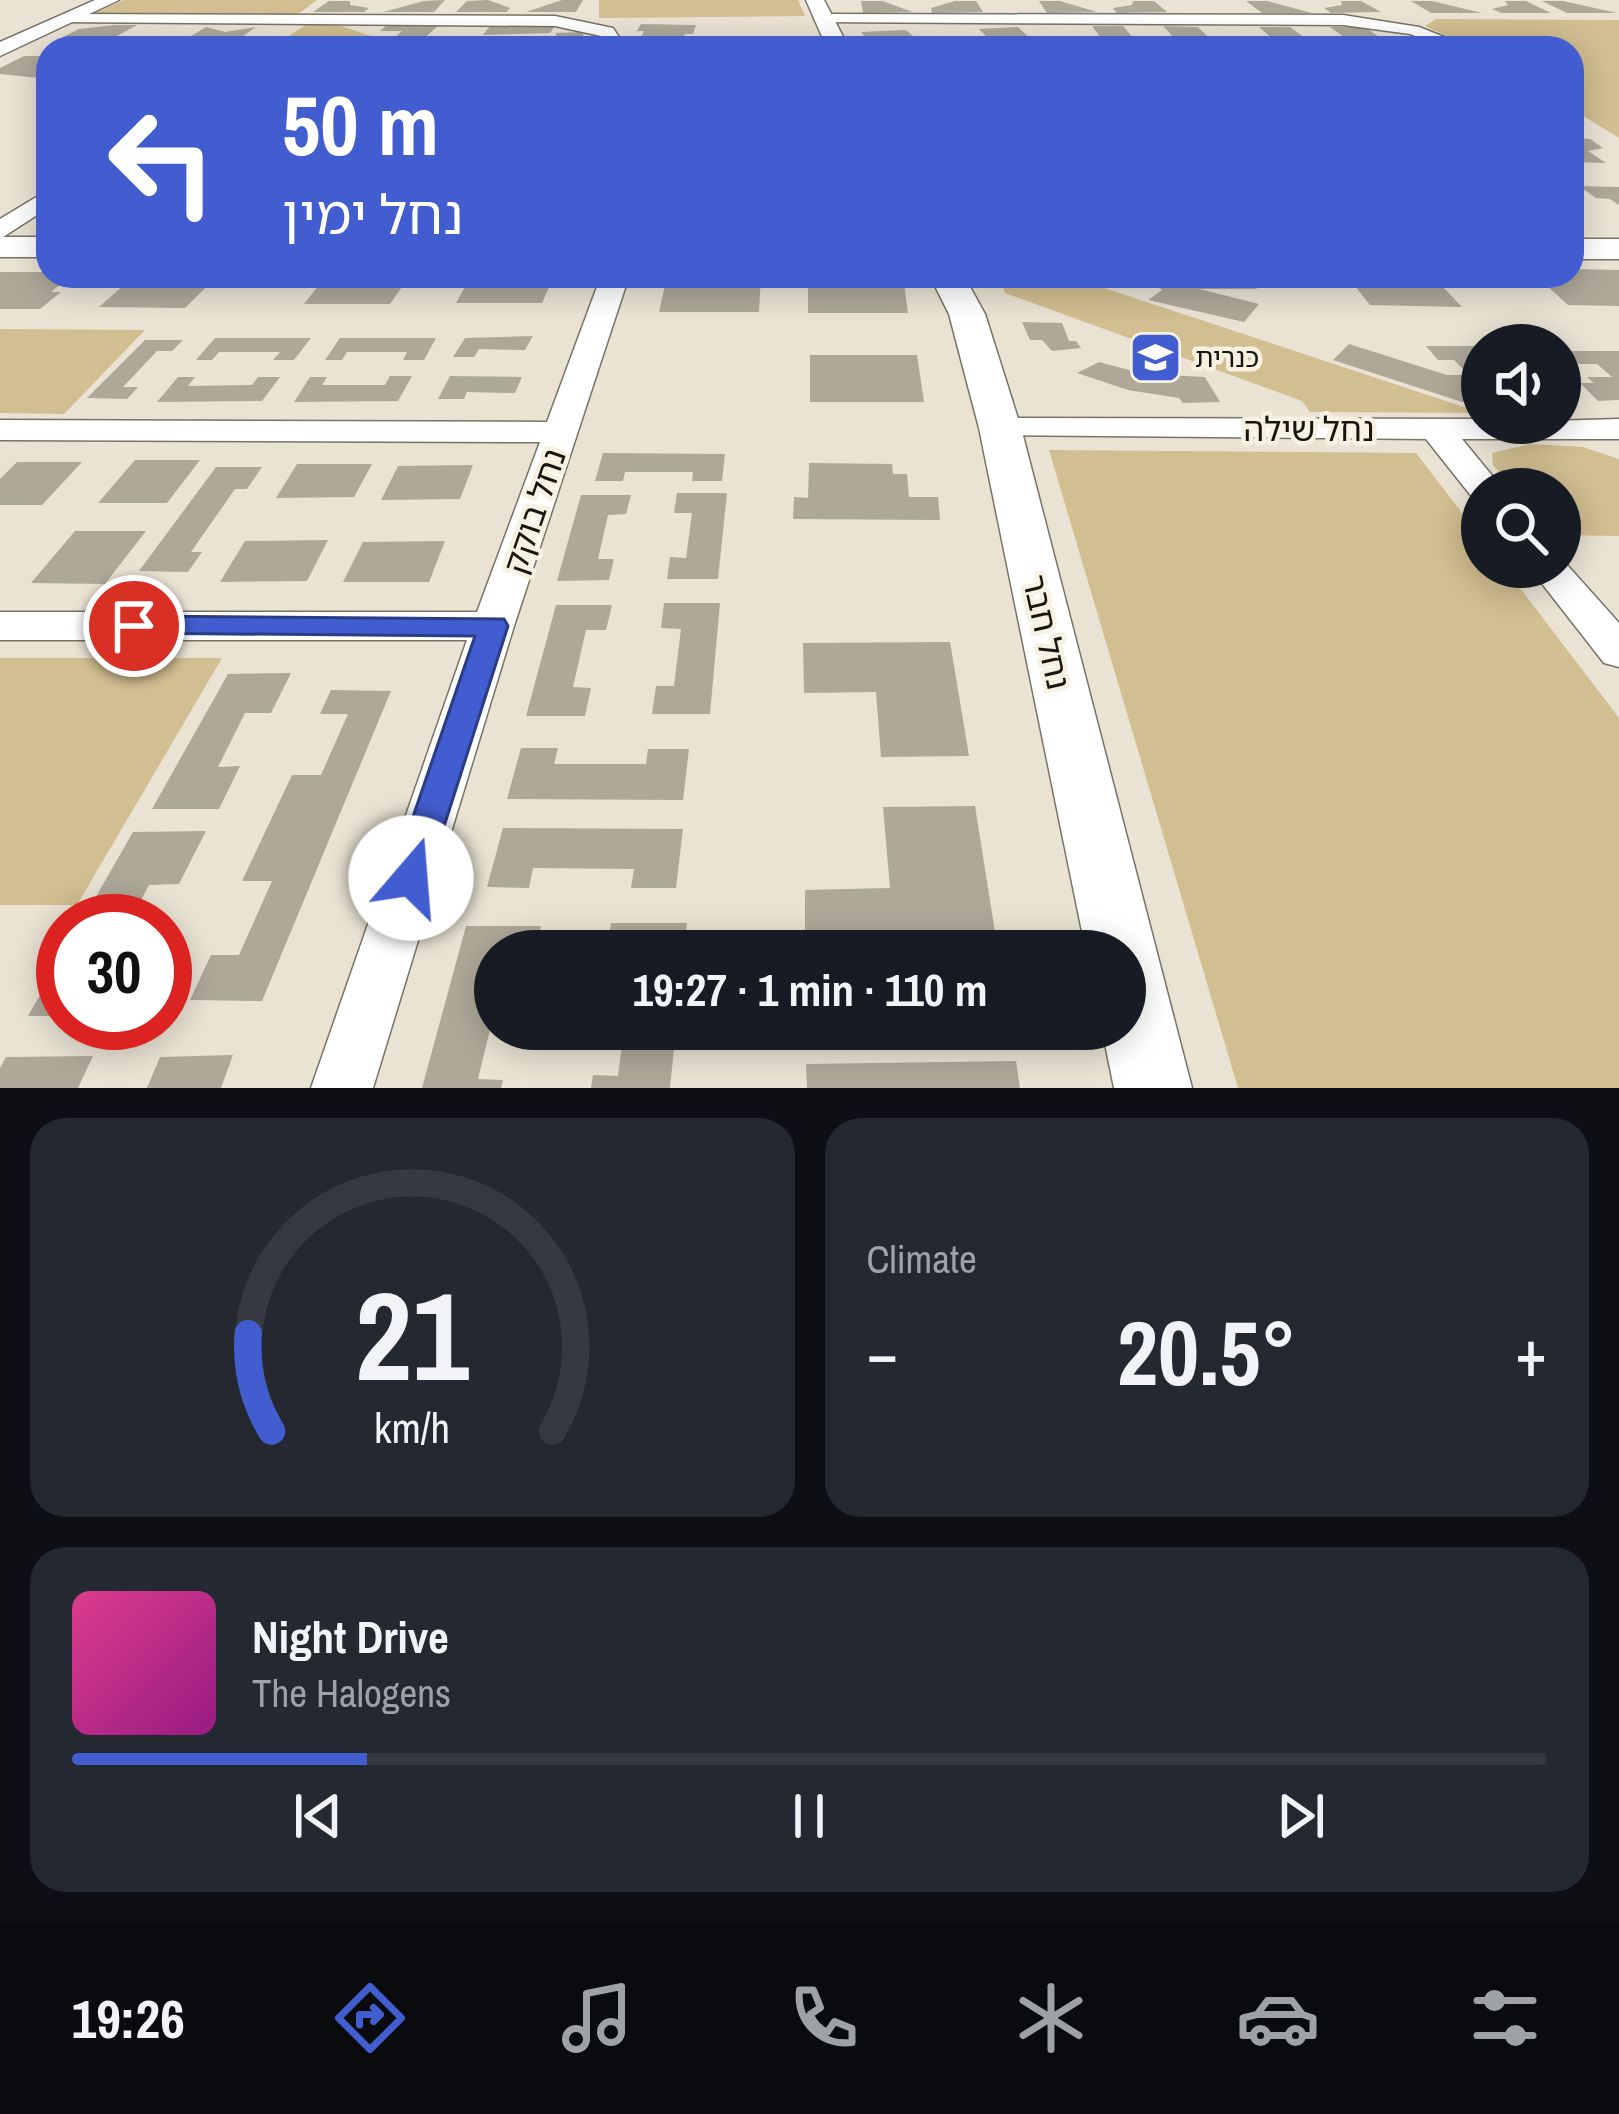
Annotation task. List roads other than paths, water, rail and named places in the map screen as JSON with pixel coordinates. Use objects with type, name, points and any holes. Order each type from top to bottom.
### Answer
[{"type":"street","points":[[0,46],[93,0]]},
{"type":"street","points":[[0,46],[110,0]]},
{"type":"street","points":[[832,36],[817,5],[1031,19],[1357,20],[1430,36]]},
{"type":"street","points":[[66,19],[554,21],[610,36]]},
{"type":"street","points":[[272,36],[296,19]]},
{"type":"street","points":[[1031,19],[1048,33]]},
{"type":"street","points":[[0,231],[36,206]]},
{"type":"street","points":[[0,247],[36,247]]},
{"type":"street","points":[[1584,249],[1619,249]]},
{"type":"street","name":"נחל בוקק","points":[[342,1088],[493,626],[611,288]]},
{"type":"street","name":"נחל חבר","points":[[964,289],[1116,930]]},
{"type":"street","name":"נחל שילה","points":[[1000,428],[1619,430]]},
{"type":"street","points":[[1436,429],[1468,468]]},
{"type":"street","points":[[0,430],[561,431]]},
{"type":"street","points":[[1566,588],[1619,652]]},
{"type":"street","points":[[0,626],[493,626]]},
{"type":"street","points":[[1145,1050],[1154,1088]]},
{"type":"place","name":"כנרית","points":[[1156,358]]}]
